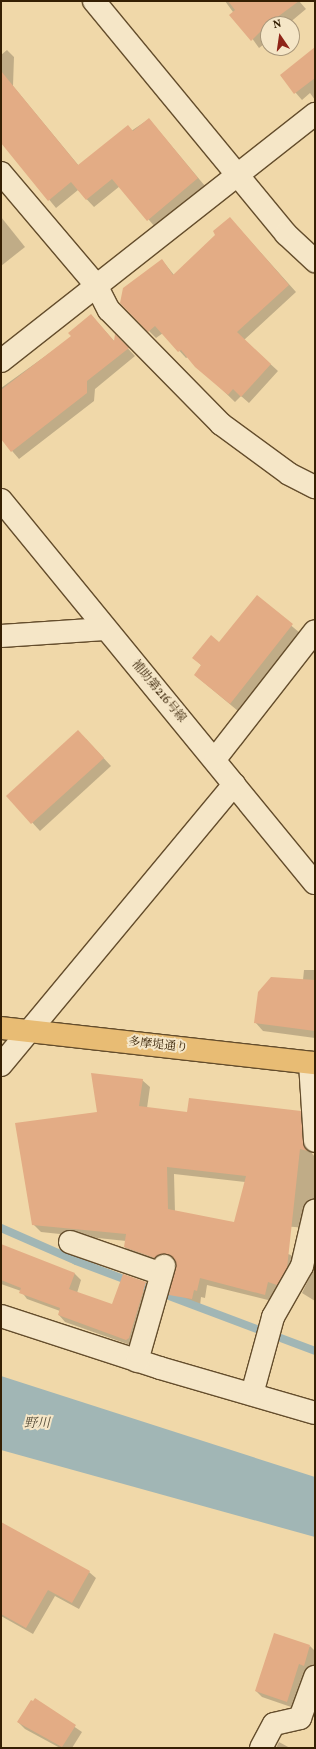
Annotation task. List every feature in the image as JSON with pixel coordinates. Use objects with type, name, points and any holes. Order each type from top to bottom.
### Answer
[{"type":"main road","name":"多摩堤通り","points":[[1,1028],[313,1063]]},
{"type":"street","points":[[94,1],[286,234],[315,261]]},
{"type":"street","points":[[1,361],[315,114]]},
{"type":"street","points":[[1,172],[96,285],[109,310],[221,424],[289,474],[315,487]]},
{"type":"street","name":"補助第216号線","points":[[1,500],[105,629],[215,759],[315,883]]},
{"type":"street","points":[[1,636],[105,629]]},
{"type":"street","points":[[215,759],[315,632]]},
{"type":"street","points":[[1,1065],[234,784]]},
{"type":"street","points":[[313,1063],[315,1141]]},
{"type":"street","points":[[252,1394],[273,1317],[302,1266],[315,1210]]},
{"type":"street","points":[[70,1242],[162,1272],[137,1361]]},
{"type":"street","points":[[1,1316],[137,1361],[315,1413]]},
{"type":"street","points":[[261,1748],[274,1724],[300,1718],[315,1677]]},
{"type":"water","name":"野川","points":[[1,1376],[315,1477],[315,1537],[1,1450]]},
{"type":"building","points":[[228,1],[299,1],[279,16],[260,16],[260,32],[251,41],[229,15],[235,10]]},
{"type":"building","points":[[315,47],[315,78],[294,94],[280,75]]},
{"type":"building","points":[[1,71],[78,165],[128,125],[133,131],[149,118],[198,178],[147,221],[112,179],[86,200],[71,182],[48,201],[1,143]]},
{"type":"building","points":[[230,217],[289,285],[237,332],[271,364],[241,397],[233,389],[228,395],[195,367],[181,350],[178,352],[155,326],[148,332],[120,303],[123,288],[162,259],[173,275],[215,235],[213,231]]},
{"type":"building","points":[[91,314],[114,341],[115,334],[129,348],[87,381],[87,393],[11,452],[1,439],[1,390],[71,336],[68,333]]},
{"type":"building","points":[[257,595],[293,624],[230,704],[194,675],[201,665],[192,658],[211,635],[219,642]]},
{"type":"building","points":[[78,730],[104,758],[31,824],[6,796]]},
{"type":"building","points":[[271,977],[315,980],[315,1031],[254,1023],[258,992]]},
{"type":"building","points":[[91,1073],[143,1079],[139,1106],[187,1112],[189,1098],[301,1111],[303,1142],[308,1151],[300,1149],[287,1268],[277,1285],[268,1282],[265,1295],[200,1278],[197,1291],[194,1290],[192,1299],[169,1295],[176,1263],[168,1254],[161,1254],[155,1258],[124,1247],[126,1234],[32,1225],[15,1123],[97,1112]],"holes":[[[167,1167],[246,1176],[234,1222],[168,1209]]]},
{"type":"building","points":[[1,1244],[75,1273],[69,1289],[112,1304],[123,1274],[146,1282],[129,1338],[126,1340],[58,1315],[60,1308],[19,1293],[21,1288],[1,1280]]},
{"type":"building","points":[[1,1522],[90,1571],[72,1603],[48,1590],[26,1628],[1,1614]]},
{"type":"building","points":[[274,1633],[310,1645],[304,1666],[299,1664],[287,1702],[255,1691]]},
{"type":"building","points":[[35,1698],[76,1725],[62,1747],[17,1722],[31,1700],[33,1701]]},
{"type":"waterway","points":[[1,1228],[76,1261],[315,1351]]}]
